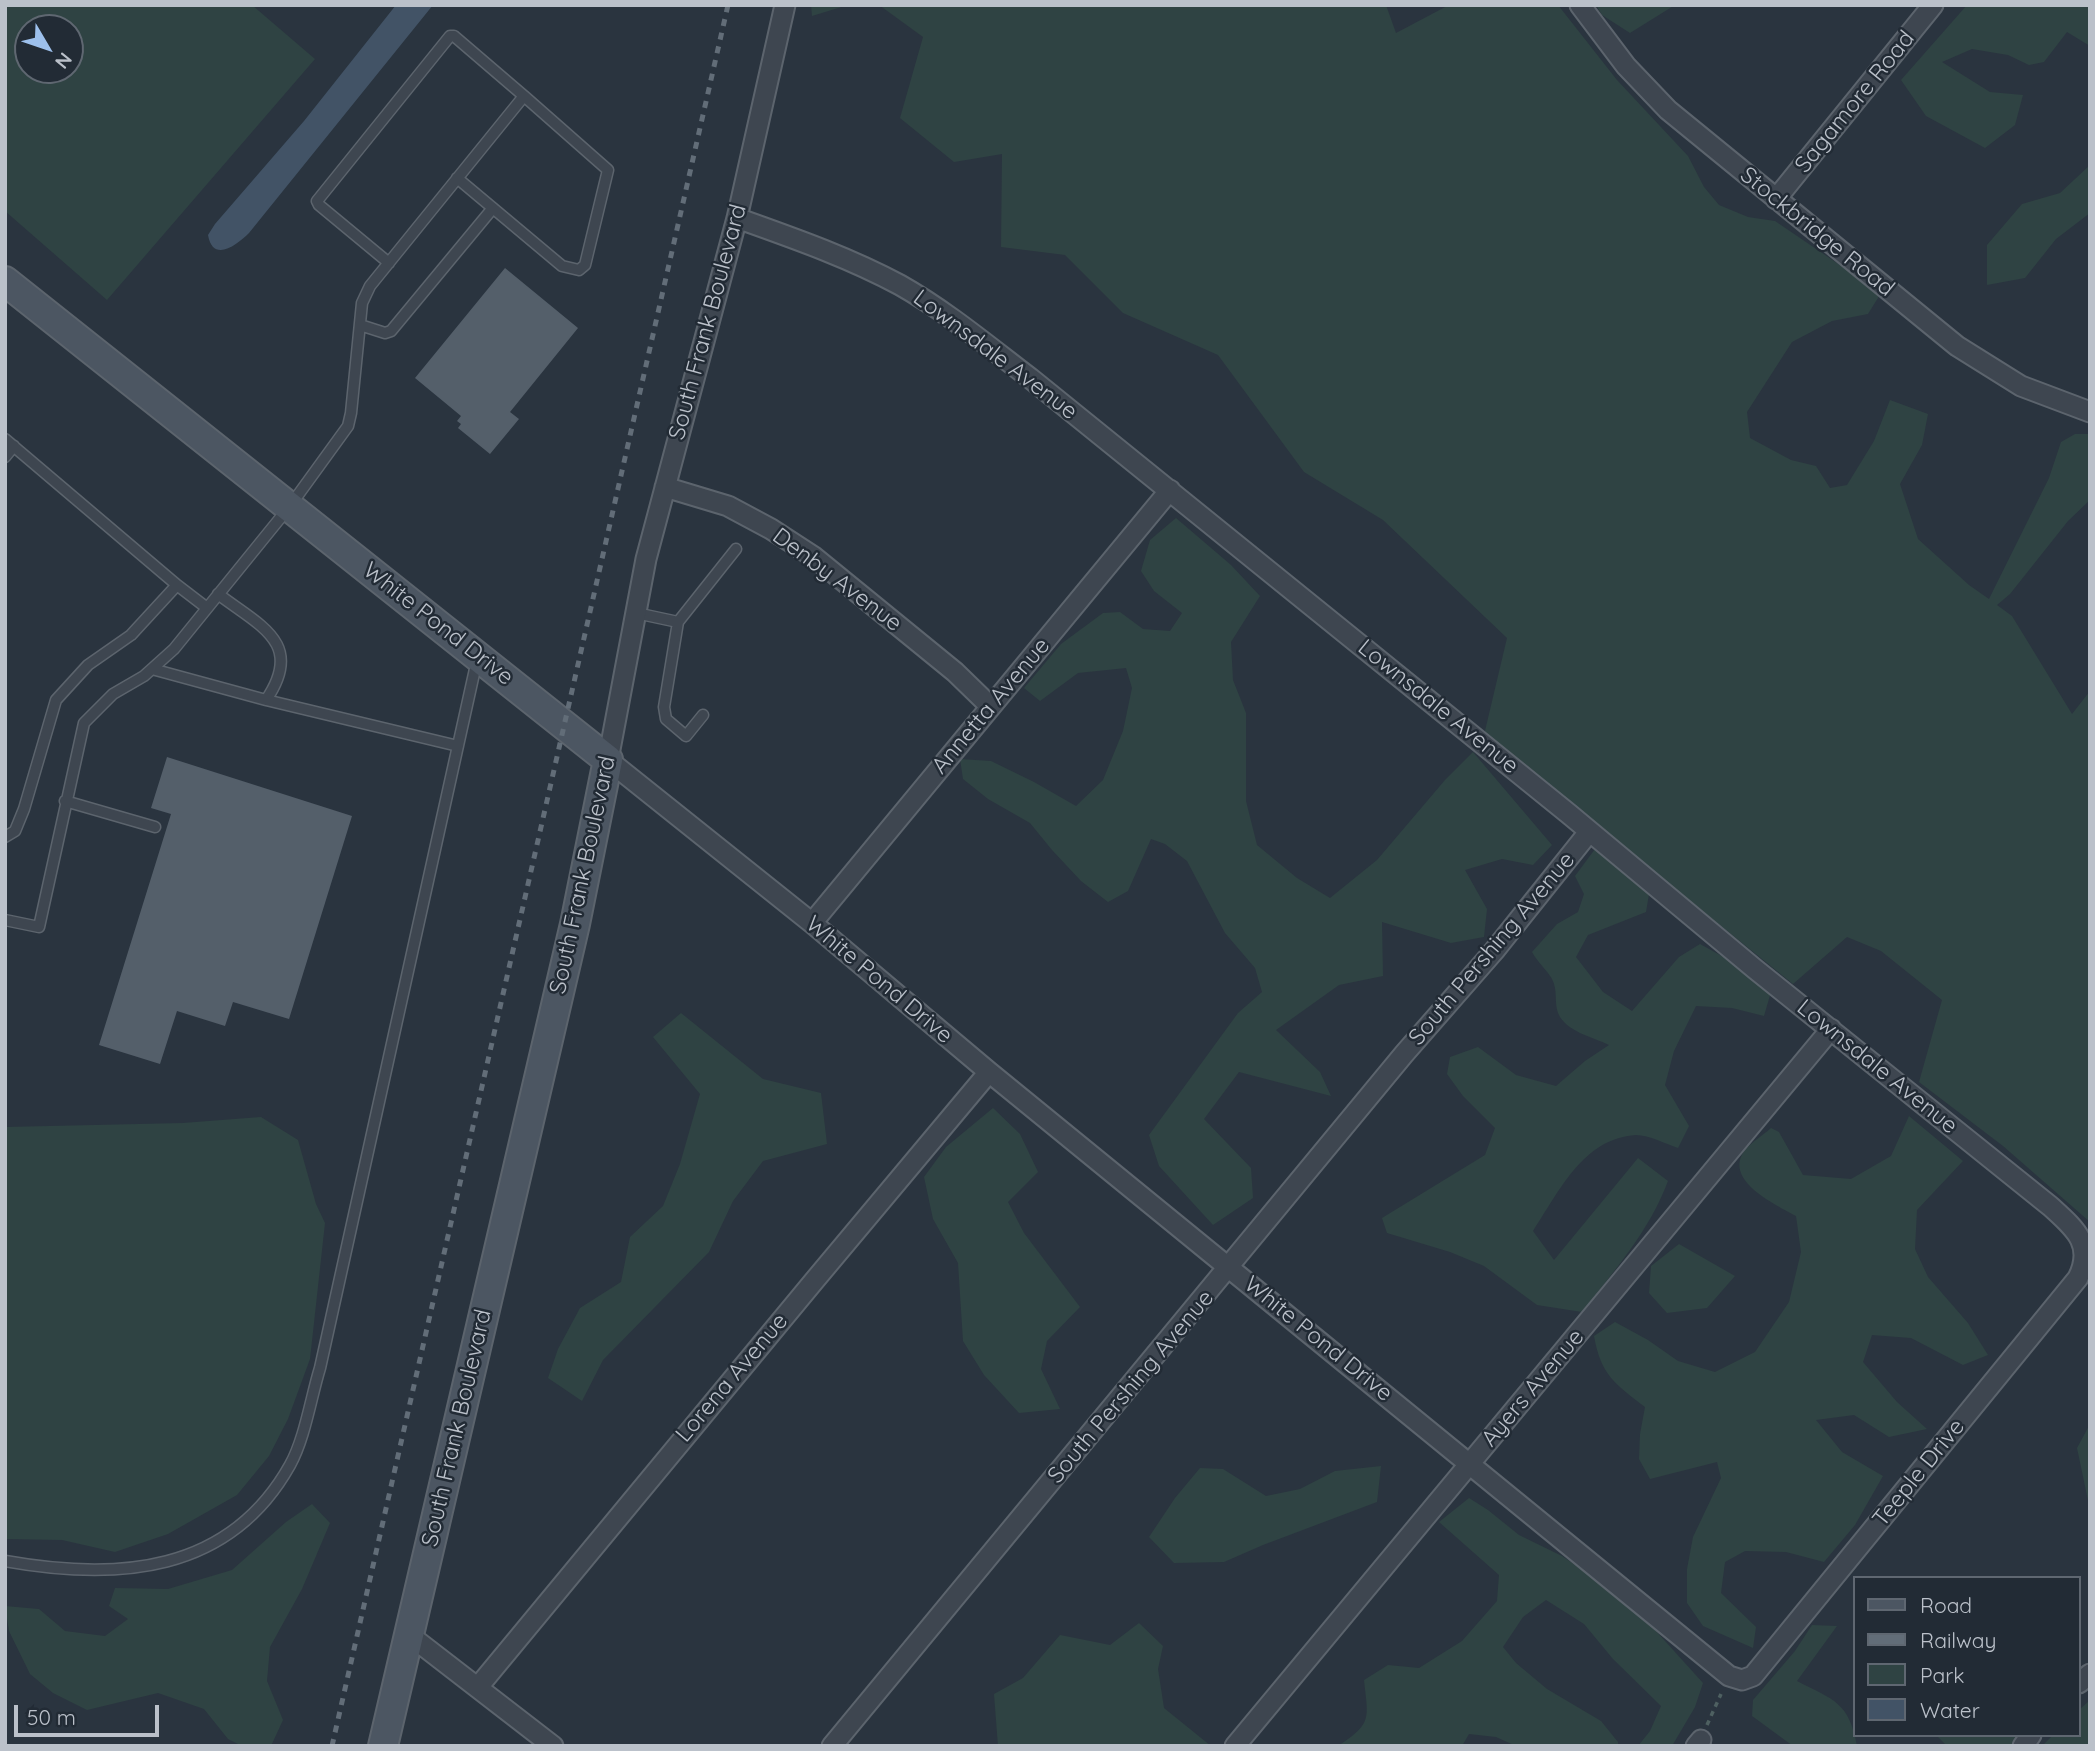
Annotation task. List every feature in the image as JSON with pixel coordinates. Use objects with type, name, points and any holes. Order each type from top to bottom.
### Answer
[{"type":"street","name":"South Frank Boulevard","points":[[383,1746],[575,924],[636,613],[664,487],[737,218],[785,5]]},
{"type":"street","name":"Stockbridge Road","points":[[1580,5],[1626,66],[1668,110],[1956,346],[2021,386],[2090,412]]},
{"type":"street","name":"Sagamore Road","points":[[1776,199],[1934,5]]},
{"type":"street","name":"Lownsdale Avenue","points":[[737,218],[839,256],[902,286],[953,320],[1030,378],[2072,1226],[2082,1237],[2086,1264]]},
{"type":"street","name":"White Pond Drive","points":[[5,281],[812,923],[989,1072],[1470,1464],[1739,1677]]},
{"type":"street","name":"Denby Avenue","points":[[664,487],[728,506],[814,558],[955,672],[990,706]]},
{"type":"street","name":"Annetta Avenue","points":[[812,923],[1170,490]]},
{"type":"street","name":"South Pershing Avenue","points":[[832,1746],[1298,1182],[1494,951],[1589,832]]},
{"type":"street","name":"Ayers Avenue","points":[[1235,1746],[1831,1029]]},
{"type":"street","name":"Lorena Avenue","points":[[478,1687],[989,1072]]},
{"type":"street","name":"Teeple Drive","points":[[1739,1677],[1766,1661],[2078,1278],[2086,1264]]},
{"type":"street","points":[[408,1634],[552,1746]]},
{"type":"lane","points":[[389,263],[317,201],[450,36],[454,36],[608,170],[585,265],[579,270],[562,266],[457,178]]},
{"type":"lane","points":[[5,920],[39,927],[84,723],[113,694],[144,676],[174,649],[289,506],[348,426],[362,303],[370,286],[524,96]]},
{"type":"lane","points":[[360,325],[385,333],[391,331],[493,208]]},
{"type":"lane","points":[[5,439],[207,608]]},
{"type":"lane","points":[[5,457],[14,446]]},
{"type":"lane","points":[[704,715],[687,736],[666,719],[664,707],[678,622],[736,549]]},
{"type":"lane","points":[[5,837],[15,831],[24,809],[56,700],[89,665],[131,635],[177,585]]},
{"type":"lane","points":[[218,594],[268,632],[282,651],[282,671],[266,700]]},
{"type":"lane","points":[[636,613],[678,622]]},
{"type":"lane","points":[[5,1561],[50,1569],[103,1570],[188,1556],[224,1538],[253,1515],[292,1462],[320,1368],[478,656]]},
{"type":"lane","points":[[152,669],[266,700],[458,746]]},
{"type":"lane","points":[[65,801],[155,827]]},
{"type":"path","points":[[1698,1743],[1739,1677]]},
{"type":"green space","points":[[5,5],[252,5],[315,59],[107,300],[5,211]]},
{"type":"green space","points":[[811,5],[848,5],[812,16]]},
{"type":"green space","points":[[879,5],[1386,5],[1396,33],[1449,5],[1558,5],[1617,80],[1688,156],[1704,187],[1719,205],[1748,217],[1775,221],[1881,293],[1868,314],[1832,321],[1792,342],[1747,412],[1750,438],[1791,460],[1816,466],[1830,488],[1847,485],[1874,441],[1890,400],[1928,414],[1922,445],[1900,484],[1918,539],[1969,585],[1989,599],[2049,478],[2061,442],[2075,434],[2088,434],[2090,500],[2068,521],[2010,594],[1997,605],[2012,616],[2072,714],[2090,691],[2090,1222],[2003,1146],[1919,1082],[1942,1000],[1881,951],[1847,937],[1793,984],[1484,735],[1507,638],[1383,520],[1304,472],[1218,355],[1123,313],[1065,255],[1001,247],[1002,154],[954,162],[900,118],[923,37]]},
{"type":"green space","points":[[1596,5],[1675,5],[1630,33],[1602,15]]},
{"type":"green space","points":[[1967,5],[2090,5],[2090,46],[2067,32],[2044,62],[2029,65],[2008,55],[1972,49],[1942,62],[1990,92],[2023,95],[2015,125],[1985,148],[1926,116],[1901,80]]},
{"type":"green space","points":[[2090,165],[2090,213],[2056,239],[2025,278],[1987,285],[1987,245],[2022,204],[2060,193]]},
{"type":"green space","points":[[1176,518],[1231,565],[1260,596],[1231,642],[1233,680],[1246,713],[1246,801],[1257,845],[1297,878],[1330,898],[1377,860],[1445,780],[1473,752],[1552,845],[1533,865],[1502,859],[1465,870],[1487,909],[1484,937],[1451,943],[1382,922],[1383,976],[1339,985],[1276,1030],[1320,1072],[1331,1096],[1239,1072],[1204,1119],[1251,1168],[1253,1198],[1213,1225],[1159,1166],[1149,1135],[1238,1013],[1262,992],[1255,968],[1225,933],[1187,861],[1165,844],[1151,839],[1128,891],[1108,902],[1081,881],[1030,823],[988,799],[963,779],[960,759],[991,761],[1076,806],[1103,780],[1123,731],[1132,688],[1126,668],[1078,673],[1040,701],[1024,688],[1061,644],[1103,613],[1120,612],[1143,629],[1170,631],[1182,613],[1154,591],[1141,571],[1150,540]]},
{"type":"green space","points":[[1595,849],[1649,894],[1646,912],[1588,935],[1576,957],[1603,992],[1632,1011],[1679,957],[1700,944],[1749,971],[1771,992],[1764,1016],[1732,1008],[1696,1006],[1674,1051],[1665,1085],[1689,1126],[1678,1148],[1641,1135],[1617,1138],[1601,1146],[1574,1170],[1533,1231],[1554,1260],[1638,1158],[1668,1181],[1641,1233],[1582,1312],[1537,1305],[1484,1266],[1450,1252],[1387,1233],[1382,1218],[1485,1155],[1495,1128],[1463,1096],[1447,1074],[1450,1057],[1478,1047],[1516,1075],[1556,1086],[1609,1045],[1573,1029],[1562,1020],[1557,1009],[1552,979],[1532,952],[1557,924],[1578,912],[1584,894],[1575,876]]},
{"type":"green space","points":[[681,1013],[763,1079],[821,1093],[827,1144],[763,1161],[733,1201],[709,1252],[603,1360],[582,1401],[548,1378],[558,1349],[580,1308],[621,1282],[630,1237],[663,1206],[680,1164],[700,1094],[653,1037]]},
{"type":"green space","points":[[993,1108],[1020,1134],[1038,1172],[1008,1202],[1024,1233],[1080,1307],[1047,1341],[1041,1369],[1060,1409],[1019,1413],[984,1375],[963,1341],[958,1263],[933,1219],[924,1177],[946,1147]]},
{"type":"green space","points":[[1909,1116],[1963,1161],[1917,1210],[1915,1249],[1928,1277],[1968,1323],[1988,1355],[1963,1365],[1911,1338],[1872,1335],[1863,1362],[1897,1402],[1927,1429],[1889,1437],[1854,1415],[1816,1420],[1842,1452],[1883,1476],[1855,1525],[1824,1562],[1786,1552],[1745,1551],[1725,1562],[1721,1593],[1756,1627],[1753,1648],[1703,1626],[1687,1603],[1687,1569],[1693,1537],[1721,1478],[1717,1462],[1650,1479],[1639,1459],[1645,1407],[1610,1377],[1601,1360],[1594,1336],[1615,1322],[1678,1361],[1715,1372],[1755,1352],[1789,1302],[1801,1252],[1796,1216],[1754,1190],[1740,1171],[1740,1161],[1745,1150],[1771,1128],[1779,1132],[1803,1175],[1851,1179],[1891,1156]]},
{"type":"green space","points":[[261,1117],[298,1140],[316,1204],[325,1223],[310,1359],[288,1419],[269,1456],[237,1495],[168,1534],[115,1552],[62,1540],[5,1539],[5,1127],[183,1123]]},
{"type":"green space","points":[[1679,1244],[1735,1276],[1707,1308],[1667,1313],[1649,1293],[1651,1266]]},
{"type":"green space","points":[[2090,1424],[2090,1510],[2077,1448]]},
{"type":"green space","points":[[1381,1466],[1377,1502],[1224,1562],[1174,1563],[1149,1537],[1175,1498],[1200,1468],[1223,1469],[1266,1496],[1300,1489],[1335,1471]]},
{"type":"green space","points":[[1469,1498],[1519,1535],[1562,1556],[1600,1582],[1646,1620],[1703,1683],[1695,1707],[1672,1746],[1638,1746],[1650,1731],[1661,1706],[1613,1659],[1584,1624],[1546,1600],[1523,1617],[1503,1647],[1516,1663],[1547,1689],[1601,1721],[1618,1742],[1618,1746],[1516,1746],[1496,1737],[1469,1734],[1462,1746],[1338,1746],[1357,1731],[1366,1719],[1364,1680],[1388,1665],[1419,1668],[1462,1641],[1497,1601],[1499,1575],[1439,1522]]},
{"type":"green space","points":[[312,1504],[330,1523],[302,1589],[270,1647],[267,1681],[283,1720],[271,1746],[242,1746],[228,1739],[204,1709],[158,1693],[87,1710],[53,1693],[30,1674],[9,1631],[5,1606],[39,1609],[65,1631],[105,1636],[128,1619],[109,1606],[115,1588],[168,1589],[232,1570],[286,1522]]},
{"type":"green space","points":[[1139,1623],[1163,1646],[1158,1669],[1164,1708],[1211,1746],[998,1746],[994,1694],[1023,1678],[1060,1635],[1110,1645]]},
{"type":"green space","points":[[1812,1625],[1837,1626],[1797,1681],[1838,1704],[1854,1731],[1857,1746],[1793,1746],[1752,1716],[1753,1700],[1795,1651]]},
{"type":"green space","points":[[2090,1700],[2090,1746],[2042,1746],[2051,1737],[2081,1737],[2081,1708]]},
{"type":"green space","points":[[1938,1737],[2022,1737],[2014,1746],[1947,1746]]},
{"type":"water","points":[[396,5],[433,5],[249,233],[233,246],[220,250],[215,248],[208,235],[215,224],[304,121]]},
{"type":"building","points":[[505,268],[578,328],[510,412],[519,419],[490,454],[458,428],[461,424],[457,421],[461,416],[415,378]]},
{"type":"building","points":[[167,757],[352,816],[289,1019],[233,1002],[225,1026],[177,1011],[160,1064],[99,1045],[171,814],[151,808]]},
{"type":"railway","points":[[332,1746],[728,5]]}]
